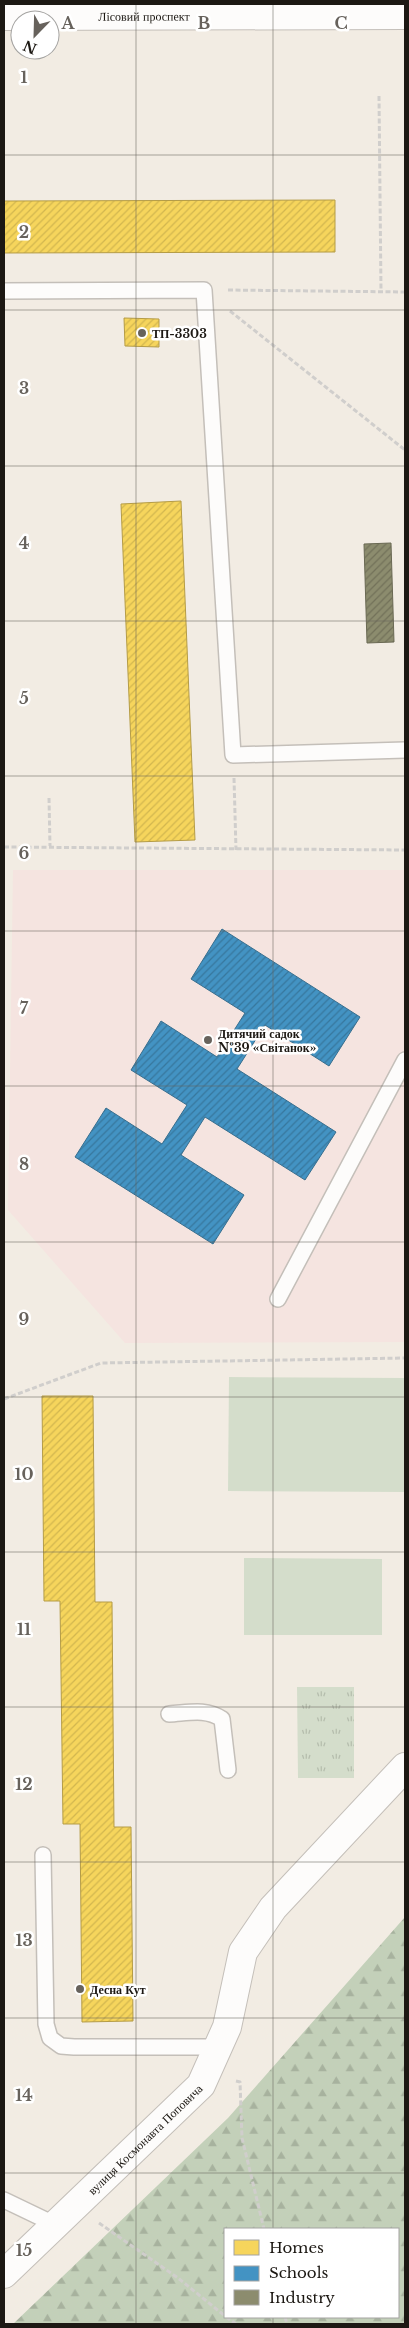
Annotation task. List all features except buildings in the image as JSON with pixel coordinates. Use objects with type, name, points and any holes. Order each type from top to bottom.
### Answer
[{"type":"street","name":"Лісовий проспект","points":[[4,16],[405,15]]},
{"type":"street","name":"вулиця Космонавта Поповича","points":[[4,2274],[201,2085],[227,2027],[242,1952],[272,1908],[405,1767]]},
{"type":"lane","points":[[4,291],[204,290],[233,755],[405,750]]},
{"type":"lane","points":[[278,1299],[405,1060]]},
{"type":"lane","points":[[170,1714],[213,1713],[222,1719],[228,1770]]},
{"type":"lane","points":[[43,1856],[46,2024],[50,2038],[61,2046],[214,2057]]},
{"type":"lane","points":[[4,2200],[54,2224]]},
{"type":"path","points":[[379,96],[381,292]]},
{"type":"path","points":[[204,290],[405,292]]},
{"type":"path","points":[[204,290],[405,450]]},
{"type":"path","points":[[233,755],[236,850]]},
{"type":"path","points":[[49,798],[50,846]]},
{"type":"path","points":[[4,847],[405,850]]},
{"type":"path","points":[[4,1399],[101,1363],[405,1358]]},
{"type":"path","points":[[214,2057],[240,2082],[242,2138],[264,2228]]},
{"type":"path","points":[[74,2205],[178,2278],[224,2314]]},
{"type":"shaded area","name":"Дитячий садок №39 «Світанок»","points":[[13,870],[405,870],[405,1342],[125,1343],[8,1210]]},
{"type":"green space","points":[[229,1377],[405,1378],[405,1492],[228,1491]]},
{"type":"green space","points":[[244,1558],[382,1559],[382,1635],[244,1635]]},
{"type":"green space","points":[[297,1687],[354,1687],[354,1778],[298,1778]]},
{"type":"green space","points":[[405,1917],[405,2324],[13,2324],[228,2118]]},
{"type":"place","name":"ТП-3303","points":[[142,333]]},
{"type":"place","name":"Дитячий садок №39 «Світанок»","points":[[208,1040]]},
{"type":"place","name":"Десна Кут","points":[[80,1989]]}]
